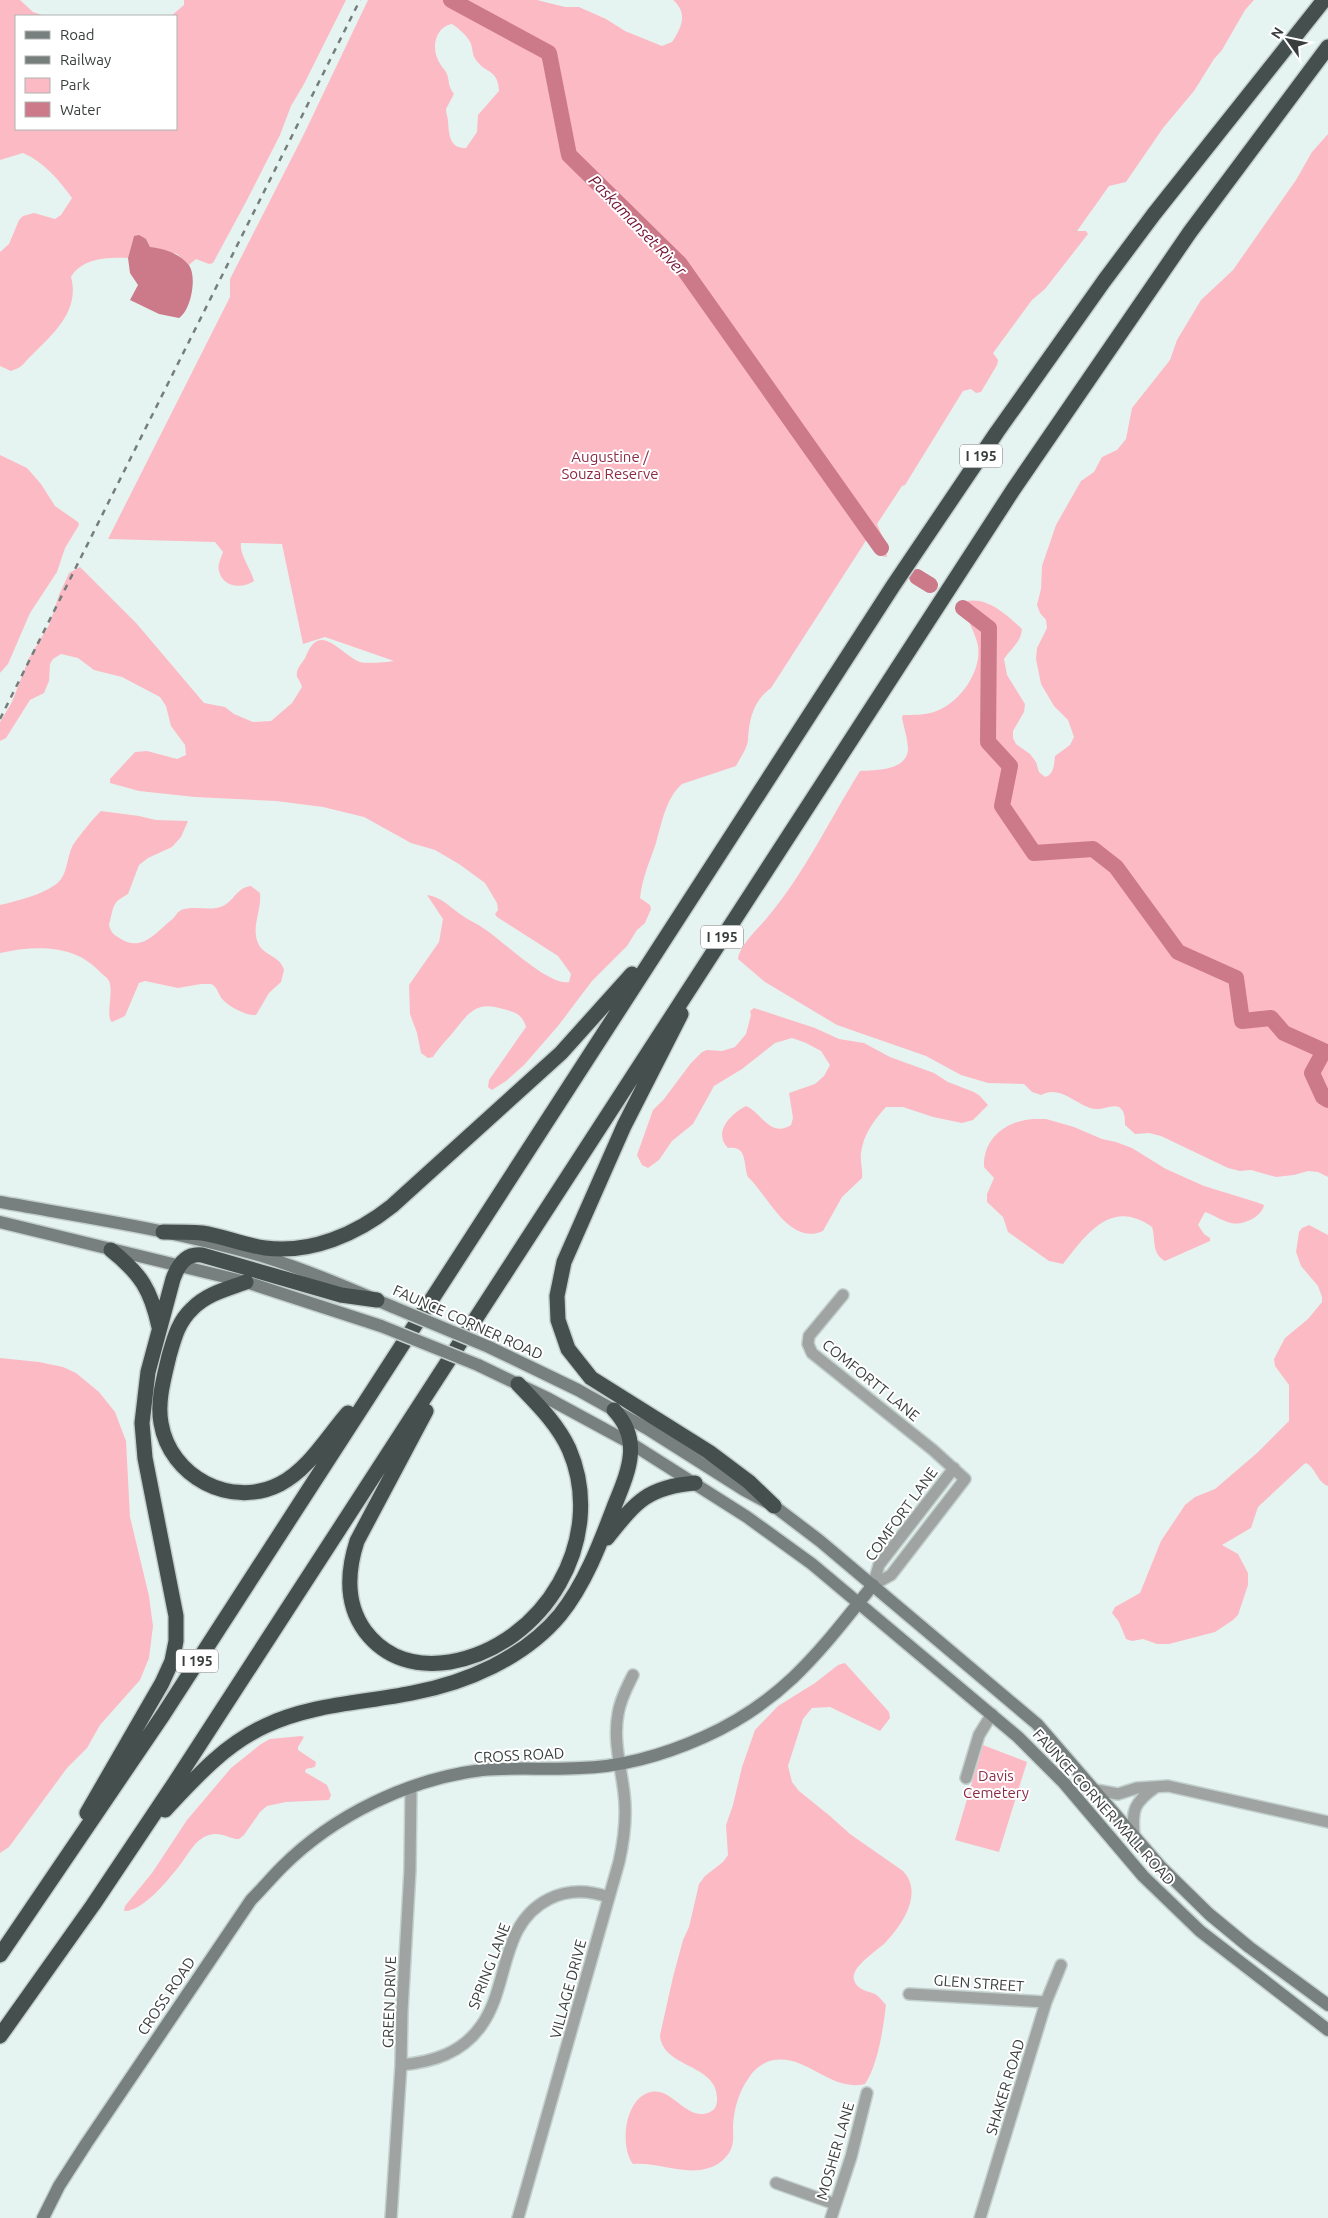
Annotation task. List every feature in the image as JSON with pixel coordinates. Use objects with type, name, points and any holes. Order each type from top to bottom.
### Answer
[{"type":"highway","name":"I 195","points":[[0,1955],[163,1715],[893,586],[997,432],[1137,236],[1324,0]]},
{"type":"highway","name":"I 195","points":[[0,2036],[93,1905],[136,1840],[445,1367],[988,527],[1190,232],[1328,47]]},
{"type":"highway","points":[[164,1232],[202,1233],[254,1246],[277,1249],[319,1243],[340,1237],[362,1227],[392,1206],[561,1053],[598,1015],[668,933]]},
{"type":"highway","points":[[700,971],[672,1034],[648,1077],[621,1133],[564,1262],[556,1296],[558,1320],[568,1349],[591,1378],[709,1452],[749,1482],[774,1506]]},
{"type":"highway","points":[[111,1250],[134,1269],[144,1283],[152,1300],[159,1328]]},
{"type":"highway","points":[[57,1873],[96,1796],[162,1682],[174,1651],[176,1616],[146,1458],[142,1423],[148,1372],[173,1279],[179,1265],[191,1256],[202,1255],[341,1295],[377,1300]]},
{"type":"highway","points":[[246,1282],[211,1295],[187,1314],[175,1337],[162,1386],[161,1422],[167,1444],[178,1462],[202,1482],[226,1491],[250,1492],[271,1488],[289,1479],[314,1454],[389,1364]]},
{"type":"highway","points":[[445,1367],[422,1420],[362,1531],[354,1551],[350,1571],[350,1595],[361,1626],[382,1648],[409,1662],[432,1664],[454,1661],[477,1655],[504,1643],[527,1625],[545,1607],[570,1563],[577,1537],[581,1510],[576,1470],[569,1448],[554,1422],[518,1384]]},
{"type":"highway","points":[[136,1840],[216,1757],[262,1727],[302,1712],[413,1693],[442,1686],[470,1676],[516,1653],[542,1634],[560,1614],[575,1592],[595,1553],[617,1501],[630,1458],[632,1444],[625,1423],[614,1410]]},
{"type":"highway","points":[[595,1553],[629,1512],[652,1492],[669,1486],[695,1483]]},
{"type":"main road","name":"FAUNCE CORNER ROAD","points":[[0,1202],[164,1232],[265,1257],[298,1268],[489,1347],[556,1379],[614,1410],[744,1490],[774,1506],[873,1585]]},
{"type":"main road","points":[[0,1222],[246,1282],[381,1326],[478,1365],[632,1444],[695,1483],[775,1536],[859,1602]]},
{"type":"main road","name":"CROSS ROAD","points":[[43,2218],[59,2186],[86,2144],[252,1900],[283,1866],[318,1837],[364,1808],[412,1787],[482,1770],[582,1768],[619,1764],[688,1744],[726,1726],[754,1709],[798,1675],[873,1585]]},
{"type":"main road","name":"FAUNCE CORNER MALL ROAD","points":[[873,1585],[1032,1719],[1049,1736],[1173,1879],[1223,1926],[1328,2006]]},
{"type":"main road","name":"FAUNCE CORNER MALL ROAD","points":[[859,1602],[992,1714],[1064,1783],[1143,1876],[1182,1915],[1231,1957],[1328,2030]]},
{"type":"street","name":"COMFORTT LANE","points":[[843,1295],[811,1332],[808,1340],[809,1348],[815,1356],[965,1478]]},
{"type":"street","name":"COMFORT LANE","points":[[873,1585],[879,1565],[954,1468]]},
{"type":"street","name":"COMFORT LANE","points":[[873,1585],[891,1575],[965,1478]]},
{"type":"street","name":"VILLAGE DRIVE","points":[[518,2218],[619,1862],[624,1834],[624,1794],[616,1735],[618,1714],[624,1694],[633,1675]]},
{"type":"street","points":[[966,1778],[979,1735],[992,1714]]},
{"type":"street","points":[[1134,1836],[1133,1820],[1135,1808],[1140,1799],[1157,1786]]},
{"type":"street","name":"GREEN DRIVE","points":[[391,2218],[401,2065],[402,2011],[411,1854],[412,1787]]},
{"type":"street","points":[[1096,1790],[1118,1794],[1137,1788],[1174,1787],[1328,1822]]},
{"type":"street","name":"SPRING LANE","points":[[401,2065],[424,2062],[444,2056],[473,2036],[490,2009],[516,1932],[526,1917],[539,1905],[554,1896],[570,1892],[590,1892],[608,1897]]},
{"type":"street","name":"SHAKER ROAD","points":[[980,2218],[1046,2002],[1060,1965]]},
{"type":"street","name":"GLEN STREET","points":[[909,1994],[1046,2002]]},
{"type":"street","name":"MOSHER LANE","points":[[831,2218],[851,2157],[867,2093]]},
{"type":"street","points":[[776,2183],[835,2204]]},
{"type":"green space","points":[[0,0],[20,0],[33,12],[42,15],[15,15],[15,130],[178,130],[178,15],[172,15],[184,5],[184,0],[346,0],[291,106],[280,135],[213,263],[209,264],[196,259],[189,265],[177,254],[150,247],[146,239],[134,236],[128,258],[96,260],[89,262],[76,271],[71,277],[72,300],[63,320],[49,338],[19,368],[11,371],[0,366],[0,252],[9,244],[19,220],[23,216],[34,213],[55,219],[61,215],[72,198],[50,172],[31,157],[23,153],[0,160]]},
{"type":"green space","name":"Augustine / Souza Reserve","points":[[368,0],[537,0],[565,7],[579,7],[606,19],[625,31],[662,46],[672,42],[681,26],[681,10],[673,0],[1254,0],[1245,10],[1222,50],[1214,59],[1194,91],[1163,128],[1126,182],[1109,186],[1077,231],[1086,231],[1088,234],[1045,289],[1032,300],[993,353],[998,360],[997,365],[981,392],[976,393],[971,389],[963,391],[905,485],[902,486],[877,524],[884,540],[887,557],[881,556],[873,542],[867,539],[771,688],[756,705],[749,725],[746,747],[736,766],[682,784],[672,796],[665,811],[642,884],[640,898],[650,905],[651,909],[645,923],[637,930],[627,946],[592,981],[558,1026],[524,1065],[506,1081],[492,1090],[488,1087],[489,1080],[526,1027],[523,1020],[517,1014],[497,1007],[477,1008],[466,1016],[433,1057],[428,1058],[421,1053],[417,1033],[410,1014],[409,985],[439,942],[443,919],[427,895],[445,902],[550,977],[569,982],[571,974],[558,956],[497,917],[495,914],[498,910],[497,903],[485,883],[459,864],[435,850],[411,843],[364,817],[323,807],[276,801],[195,797],[139,791],[110,783],[110,779],[135,752],[147,751],[177,759],[186,755],[185,745],[171,726],[166,706],[160,697],[122,677],[94,670],[78,658],[61,654],[53,659],[50,664],[49,681],[44,693],[30,700],[6,738],[0,741],[0,722],[12,702],[29,658],[49,625],[69,573],[80,567],[137,624],[204,703],[225,707],[234,714],[253,722],[271,721],[292,703],[302,687],[297,677],[297,671],[312,646],[318,641],[324,640],[331,643],[360,662],[394,661],[325,637],[303,644],[282,544],[241,543],[243,557],[254,581],[250,584],[239,586],[229,584],[221,577],[218,566],[223,552],[215,542],[108,539],[230,297],[230,279],[304,134]],"holes":[[[452,24],[470,41],[476,60],[494,75],[499,91],[478,115],[477,132],[466,148],[456,146],[451,139],[446,109],[454,94],[450,88],[446,72],[439,62],[435,51],[438,34],[446,26]]]},
{"type":"green space","points":[[1328,134],[1328,1177],[1318,1172],[1308,1171],[1276,1177],[1251,1170],[1240,1171],[1228,1168],[1161,1136],[1149,1133],[1135,1134],[1125,1125],[1124,1113],[1119,1107],[1095,1109],[1055,1092],[1041,1095],[1032,1092],[1024,1084],[988,1083],[961,1075],[926,1056],[837,1025],[765,982],[738,959],[745,943],[792,884],[860,771],[896,766],[906,757],[908,746],[903,715],[926,714],[943,708],[952,702],[967,686],[976,666],[978,646],[966,614],[964,602],[980,601],[988,604],[1003,612],[1022,629],[1018,642],[1004,659],[1007,675],[1025,704],[1024,712],[1013,731],[1013,738],[1016,744],[1030,754],[1036,762],[1039,772],[1045,777],[1050,774],[1053,769],[1055,756],[1070,745],[1074,737],[1068,720],[1054,706],[1041,684],[1036,659],[1037,648],[1047,628],[1046,620],[1040,613],[1037,605],[1041,589],[1042,566],[1056,525],[1081,481],[1094,472],[1102,457],[1117,450],[1126,439],[1132,408],[1170,360],[1177,340],[1201,300],[1233,270],[1296,180],[1312,152]]},
{"type":"green space","points":[[0,455],[27,468],[41,484],[55,506],[78,522],[79,525],[65,548],[57,572],[30,613],[8,664],[0,673]]},
{"type":"green space","points":[[101,811],[156,820],[188,821],[181,837],[172,847],[148,858],[139,865],[128,894],[114,906],[109,925],[113,934],[121,939],[135,943],[142,942],[154,935],[181,910],[220,907],[246,887],[251,886],[260,893],[256,937],[260,947],[279,961],[284,970],[281,982],[269,993],[256,1015],[243,1013],[230,1005],[223,1000],[211,984],[178,988],[145,981],[139,983],[125,1016],[112,1022],[109,1015],[111,991],[109,981],[91,963],[67,952],[54,949],[13,950],[0,953],[0,905],[36,895],[55,885],[65,872],[74,844]]},
{"type":"green space","points":[[754,1008],[815,1028],[839,1039],[864,1043],[890,1057],[934,1073],[948,1082],[974,1092],[988,1105],[973,1120],[962,1123],[933,1117],[903,1107],[886,1107],[873,1123],[864,1140],[861,1156],[862,1178],[842,1197],[823,1231],[811,1234],[800,1232],[790,1226],[772,1207],[748,1177],[742,1153],[734,1148],[728,1148],[722,1136],[723,1130],[730,1118],[746,1106],[772,1127],[784,1128],[791,1125],[793,1118],[789,1093],[815,1084],[824,1076],[830,1065],[821,1051],[792,1038],[775,1043],[742,1069],[714,1086],[693,1124],[672,1141],[659,1160],[648,1168],[642,1165],[637,1155],[653,1110],[702,1052],[707,1050],[722,1051],[735,1047],[746,1034],[751,1015],[750,1011]]},
{"type":"green space","points":[[1046,1119],[1074,1127],[1102,1139],[1116,1142],[1132,1148],[1166,1169],[1204,1186],[1264,1205],[1256,1217],[1246,1222],[1235,1224],[1205,1212],[1198,1225],[1204,1234],[1210,1238],[1210,1241],[1165,1261],[1156,1250],[1152,1227],[1137,1219],[1124,1216],[1112,1218],[1101,1223],[1081,1241],[1063,1264],[1049,1261],[1008,1232],[1003,1217],[987,1202],[987,1194],[994,1178],[984,1167],[987,1148],[1005,1127],[1023,1120]]},
{"type":"green space","points":[[1309,1225],[1328,1235],[1328,1486],[1321,1481],[1306,1463],[1258,1507],[1251,1528],[1222,1545],[1238,1554],[1248,1573],[1248,1585],[1238,1615],[1233,1620],[1215,1632],[1169,1644],[1157,1644],[1143,1639],[1132,1641],[1126,1639],[1119,1622],[1112,1613],[1115,1607],[1140,1593],[1161,1541],[1185,1505],[1195,1497],[1215,1489],[1257,1453],[1289,1421],[1289,1385],[1275,1366],[1274,1359],[1285,1338],[1308,1319],[1322,1302],[1318,1286],[1301,1266],[1296,1252],[1299,1232],[1302,1228]]},
{"type":"green space","points":[[0,1358],[39,1362],[63,1367],[76,1373],[99,1392],[115,1412],[126,1441],[130,1517],[149,1596],[153,1626],[149,1658],[140,1680],[100,1725],[87,1748],[67,1768],[9,1847],[0,1853]]},
{"type":"green space","points":[[845,1663],[889,1712],[890,1718],[880,1731],[830,1707],[812,1708],[803,1719],[788,1766],[792,1782],[799,1791],[850,1834],[903,1871],[909,1880],[911,1899],[904,1918],[885,1943],[860,1964],[854,1975],[855,1983],[858,1986],[875,1994],[886,2005],[879,2046],[870,2076],[865,2084],[852,2085],[840,2083],[792,2061],[767,2062],[753,2072],[740,2094],[733,2126],[732,2146],[727,2156],[715,2166],[702,2170],[682,2170],[633,2164],[626,2146],[627,2123],[635,2103],[642,2096],[651,2092],[659,2092],[694,2113],[702,2114],[712,2111],[717,2104],[715,2088],[709,2079],[670,2054],[663,2046],[660,2035],[673,1977],[683,1940],[689,1927],[699,1884],[728,1855],[726,1825],[742,1767],[755,1730],[778,1706],[815,1683],[838,1665]]},
{"type":"green space","points":[[304,1737],[298,1750],[316,1762],[315,1767],[306,1769],[305,1772],[327,1785],[331,1795],[329,1800],[286,1802],[267,1806],[239,1839],[217,1834],[204,1837],[196,1844],[155,1894],[139,1906],[124,1911],[125,1906],[152,1873],[187,1820],[231,1768],[270,1739]]},
{"type":"green space","name":"Davis Cemetery","points":[[983,1745],[1027,1762],[999,1852],[955,1840]]},
{"type":"water","points":[[139,235],[146,239],[150,247],[176,254],[191,269],[193,276],[192,293],[187,308],[179,318],[159,314],[130,300],[138,285],[130,273],[128,258],[134,236]]},
{"type":"waterway","name":"Paskamanset River","points":[[451,0],[549,53],[569,155],[680,264],[881,548]]},
{"type":"waterway","name":"Paskamanset River","points":[[917,577],[930,585]]},
{"type":"waterway","name":"Paskamanset River","points":[[963,608],[989,628],[988,742],[1010,766],[1002,806],[1034,853],[1093,849],[1116,867],[1178,952],[1236,978],[1242,1021],[1271,1018],[1284,1033],[1324,1051],[1312,1073],[1323,1097],[1328,1100]]},
{"type":"railway","points":[[0,719],[360,0]]}]
